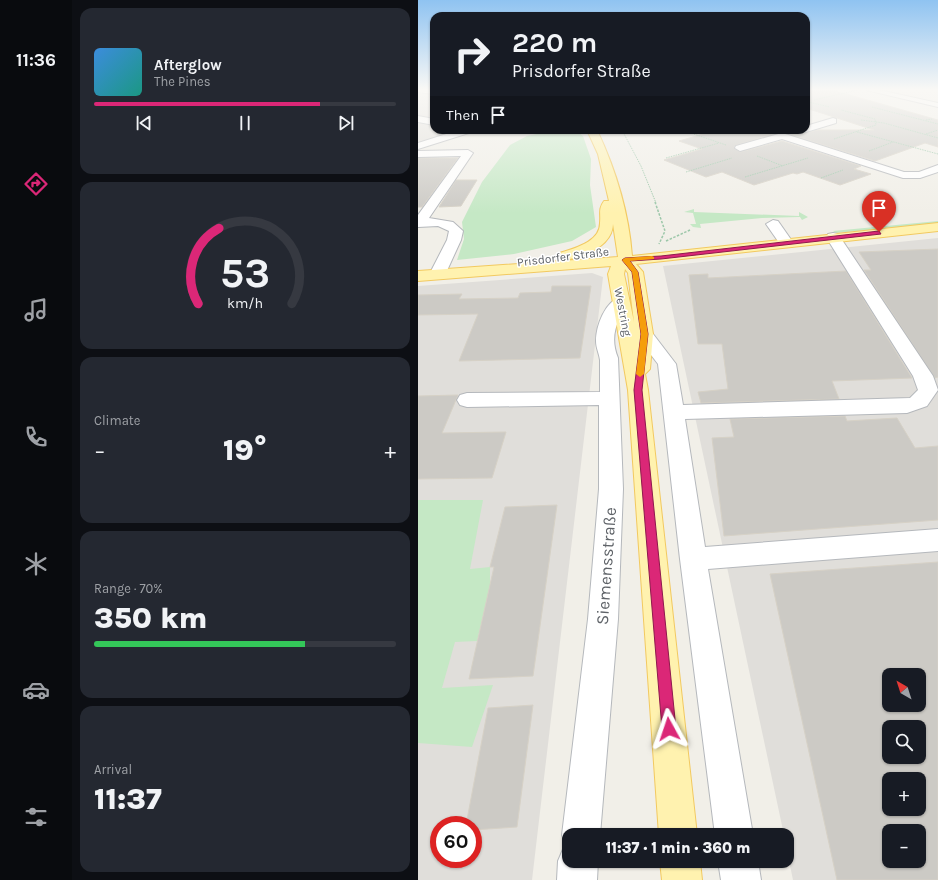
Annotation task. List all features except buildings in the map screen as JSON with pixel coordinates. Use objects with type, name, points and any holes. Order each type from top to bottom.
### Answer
[{"type":"main road","name":"Westring","points":[[594,134],[603,154],[614,195],[625,255],[635,272],[644,334],[638,390]]},
{"type":"main road","points":[[565,256],[587,247],[599,240],[606,233],[608,226],[606,207],[614,195]]},
{"type":"main road","name":"Prisdorfer Straße","points":[[418,276],[938,226]]},
{"type":"main road","name":"Westring","points":[[625,255],[616,274],[638,390],[677,828]]},
{"type":"main road","name":"Prisdorfer Straße","points":[[437,275],[565,256],[625,255]]},
{"type":"main road","points":[[681,868],[682,880]]},
{"type":"street","points":[[418,146],[456,134]]},
{"type":"street","points":[[740,148],[789,134]]},
{"type":"street","points":[[782,136],[903,175],[920,175],[938,168]]},
{"type":"street","points":[[756,144],[768,148]]},
{"type":"street","points":[[418,154],[468,153],[419,223]]},
{"type":"street","points":[[419,223],[441,222],[449,225],[456,231],[454,240],[437,275]]},
{"type":"street","points":[[773,224],[785,241]]},
{"type":"street","points":[[671,400],[907,406],[917,404],[924,398],[928,390],[923,376],[833,237]]},
{"type":"street","name":"Siemensstraße","points":[[582,828],[604,619],[611,489],[609,358],[604,350],[607,324],[612,312],[621,302]]},
{"type":"street","points":[[644,334],[667,364],[693,558],[733,828]]},
{"type":"street","points":[[467,400],[610,398]]},
{"type":"street","points":[[693,558],[938,540]]},
{"type":"street","points":[[576,880],[577,868]]},
{"type":"street","points":[[739,868],[741,880]]},
{"type":"path","points":[[915,131],[938,138]]},
{"type":"path","points":[[926,134],[935,131]]},
{"type":"path","points":[[856,132],[938,154]]},
{"type":"path","points":[[624,134],[633,148],[655,200],[665,231],[658,245],[690,230]]},
{"type":"path","points":[[666,158],[720,143]]},
{"type":"path","points":[[686,172],[734,158]]},
{"type":"path","points":[[745,177],[783,166]]},
{"type":"path","points":[[821,178],[848,168]]},
{"type":"shaded area","points":[[418,131],[430,131],[430,134],[455,134],[418,146]]},
{"type":"shaded area","points":[[938,238],[938,880],[793,880],[791,868],[794,868],[794,828],[783,828],[663,266]]},
{"type":"shaded area","points":[[592,273],[603,277],[532,880],[418,880],[418,286]]},
{"type":"green space","points":[[537,134],[580,134],[583,136],[591,159],[590,185],[596,227],[572,241],[514,254],[457,260],[464,239],[462,222],[482,182],[510,145],[527,136]]},
{"type":"green space","points":[[694,209],[694,212],[799,216],[799,212],[808,217],[802,220],[800,217],[762,218],[700,224],[701,228],[693,227],[690,224],[696,224],[693,213],[684,212]]},
{"type":"green space","points":[[938,221],[938,224],[836,233],[833,231]]},
{"type":"green space","points":[[418,500],[483,500],[470,569],[490,567],[490,585],[477,641],[455,642],[442,688],[493,685],[472,747],[418,743]]},
{"type":"slow traffic","points":[[640,374],[644,334],[635,272],[625,260],[652,258]]},
{"type":"route","points":[[669,729],[638,390],[644,334],[635,272],[625,260],[661,258],[879,232]]}]
